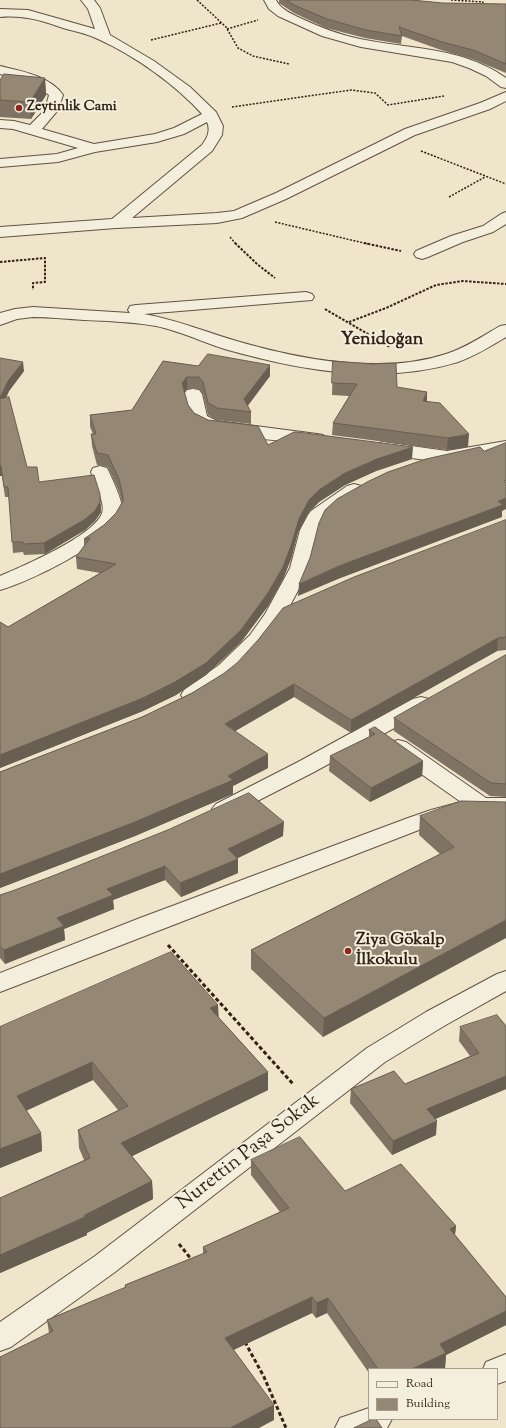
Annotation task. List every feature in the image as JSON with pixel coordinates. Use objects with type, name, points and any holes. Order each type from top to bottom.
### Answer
[{"type":"street","points":[[17,12],[22,0]]},
{"type":"street","points":[[87,0],[94,8],[109,40]]},
{"type":"street","points":[[270,0],[272,5],[281,12],[303,24],[340,39],[446,57],[464,62],[488,72],[506,84]]},
{"type":"street","points":[[0,13],[17,12],[40,16],[109,40],[189,92],[209,113],[216,125],[216,132],[207,148],[116,223]]},
{"type":"street","points":[[0,70],[46,86],[53,90],[56,95],[55,106],[50,114],[33,130]]},
{"type":"street","points":[[0,232],[116,223],[206,219],[237,214],[281,196],[391,140],[421,127],[485,106],[506,96]]},
{"type":"street","points":[[0,163],[58,158],[94,148],[157,138],[179,131],[209,113]]},
{"type":"street","points":[[0,124],[14,125],[94,148]]},
{"type":"street","points":[[422,254],[456,239],[488,229],[506,217]]},
{"type":"street","points":[[91,315],[146,309],[306,297]]},
{"type":"street","points":[[0,320],[12,315],[32,313],[91,315],[162,322],[244,348],[285,358],[318,364],[363,368],[422,365],[440,361],[466,352],[506,330]]},
{"type":"street","points":[[193,394],[198,418],[203,422],[214,426],[330,441]]},
{"type":"street","points":[[370,446],[447,457]]},
{"type":"street","points":[[401,471],[447,457],[506,447]]},
{"type":"street","points":[[0,584],[83,543],[99,530],[108,520],[112,512],[111,503],[100,472]]},
{"type":"street","points":[[176,705],[227,670],[257,639],[275,615],[300,568],[310,530],[318,515],[351,492],[368,483]]},
{"type":"street","points":[[275,615],[301,603]]},
{"type":"street","points":[[205,817],[306,767],[436,695]]},
{"type":"street","points":[[374,730],[481,805]]},
{"type":"street","points":[[0,984],[149,924],[438,815],[481,805],[506,805]]},
{"type":"street","name":"Nurettin Paşa Sokak","points":[[0,1338],[106,1264],[376,1055],[434,1019],[506,980]]},
{"type":"street","points":[[351,1428],[373,1420]]},
{"type":"path","points":[[197,0],[227,29],[238,48],[246,53],[266,60],[289,64]]},
{"type":"path","points":[[451,0],[483,2],[481,6]]},
{"type":"path","points":[[227,29],[281,12]]},
{"type":"path","points":[[109,40],[123,40],[130,44],[221,23]]},
{"type":"path","points":[[209,113],[350,90],[375,93],[388,105],[447,96]]},
{"type":"path","points":[[391,140],[506,184]]},
{"type":"path","points":[[449,197],[485,176]]},
{"type":"path","points":[[268,220],[384,248],[422,254]]},
{"type":"path","points":[[237,246],[260,268],[306,297],[422,365]]},
{"type":"path","points":[[0,262],[45,258],[45,282],[33,283],[32,313]]},
{"type":"path","points":[[348,322],[380,311],[436,285],[463,281],[506,284]]},
{"type":"path","points":[[149,924],[311,1104]]},
{"type":"path","points":[[162,1220],[194,1263]]},
{"type":"path","points":[[243,1339],[264,1377],[286,1428]]},
{"type":"building","points":[[287,0],[412,0],[442,3],[506,4],[506,64],[473,50],[442,42],[399,27],[402,36],[366,30],[327,19],[294,5]]},
{"type":"building","points":[[4,74],[45,78],[30,102],[0,100],[0,81]]},
{"type":"building","points":[[208,354],[270,365],[244,399],[251,412],[217,408],[208,403],[203,382],[199,377],[187,377],[182,383],[188,405],[194,413],[208,420],[258,426],[268,445],[294,432],[297,432],[413,447],[377,459],[345,473],[319,490],[309,500],[299,519],[283,567],[268,593],[241,630],[206,663],[175,682],[143,698],[0,755],[0,622],[8,627],[116,564],[76,557],[90,538],[84,539],[104,525],[116,513],[123,501],[119,479],[108,455],[97,453],[91,434],[96,434],[90,415],[132,410],[163,361],[198,366]]},
{"type":"building","points":[[0,358],[23,362],[8,381],[0,398]]},
{"type":"building","points":[[333,361],[372,364],[396,363],[397,387],[427,392],[423,401],[440,403],[469,434],[448,438],[333,423],[357,384],[332,383]]},
{"type":"building","points":[[9,397],[27,467],[37,467],[39,482],[94,475],[100,494],[100,502],[95,511],[84,520],[44,543],[23,544],[23,542],[12,542],[8,487],[4,487],[0,466],[0,399]]},
{"type":"building","points":[[506,443],[506,481],[504,481],[506,483],[506,498],[498,501],[503,505],[339,566],[299,584],[310,558],[319,523],[325,510],[337,499],[388,472],[426,459],[480,447],[484,451]]},
{"type":"building","points":[[506,520],[506,637],[498,638],[351,720],[294,684],[225,724],[268,754],[228,776],[233,780],[135,822],[0,874],[0,772],[142,717],[192,693],[223,674],[237,663],[258,640],[283,608],[354,577]]},
{"type":"building","points":[[506,655],[506,784],[491,783],[394,718]]},
{"type":"building","points":[[375,727],[423,761],[371,788],[330,756],[375,734],[369,730]]},
{"type":"building","points":[[249,793],[284,822],[228,849],[238,859],[180,883],[165,866],[107,889],[113,895],[57,918],[64,926],[4,950],[0,946],[0,895],[50,877],[170,829]]},
{"type":"building","points":[[461,801],[506,802],[506,920],[324,1018],[251,950],[454,847],[420,816]]},
{"type":"building","points":[[171,952],[218,1005],[210,1008],[268,1072],[121,1143],[152,1181],[85,1215],[85,1217],[0,1255],[0,1198],[90,1158],[78,1130],[128,1106],[92,1062],[17,1096],[41,1133],[0,1149],[0,1027]]},
{"type":"building","points":[[497,1015],[506,1026],[506,1076],[427,1109],[437,1121],[393,1141],[351,1089],[394,1071],[405,1084],[479,1053],[460,1027]]},
{"type":"building","points":[[300,1137],[345,1191],[401,1164],[456,1226],[450,1229],[506,1297],[506,1311],[440,1344],[446,1353],[414,1368],[377,1368],[328,1298],[317,1303],[312,1297],[225,1338],[274,1405],[230,1428],[0,1428],[0,1357],[53,1331],[47,1320],[126,1287],[125,1285],[207,1252],[203,1247],[289,1208],[251,1160]]},
{"type":"building","points":[[371,1420],[377,1420],[382,1428],[354,1428]]},
{"type":"place","name":"Zeytinlik Cami","points":[[19,108]]},
{"type":"place","name":"Ziya Gökalp İlkokulu","points":[[348,951]]},
{"type":"district","name":"Yenidoğan","points":[[382,341]]}]
